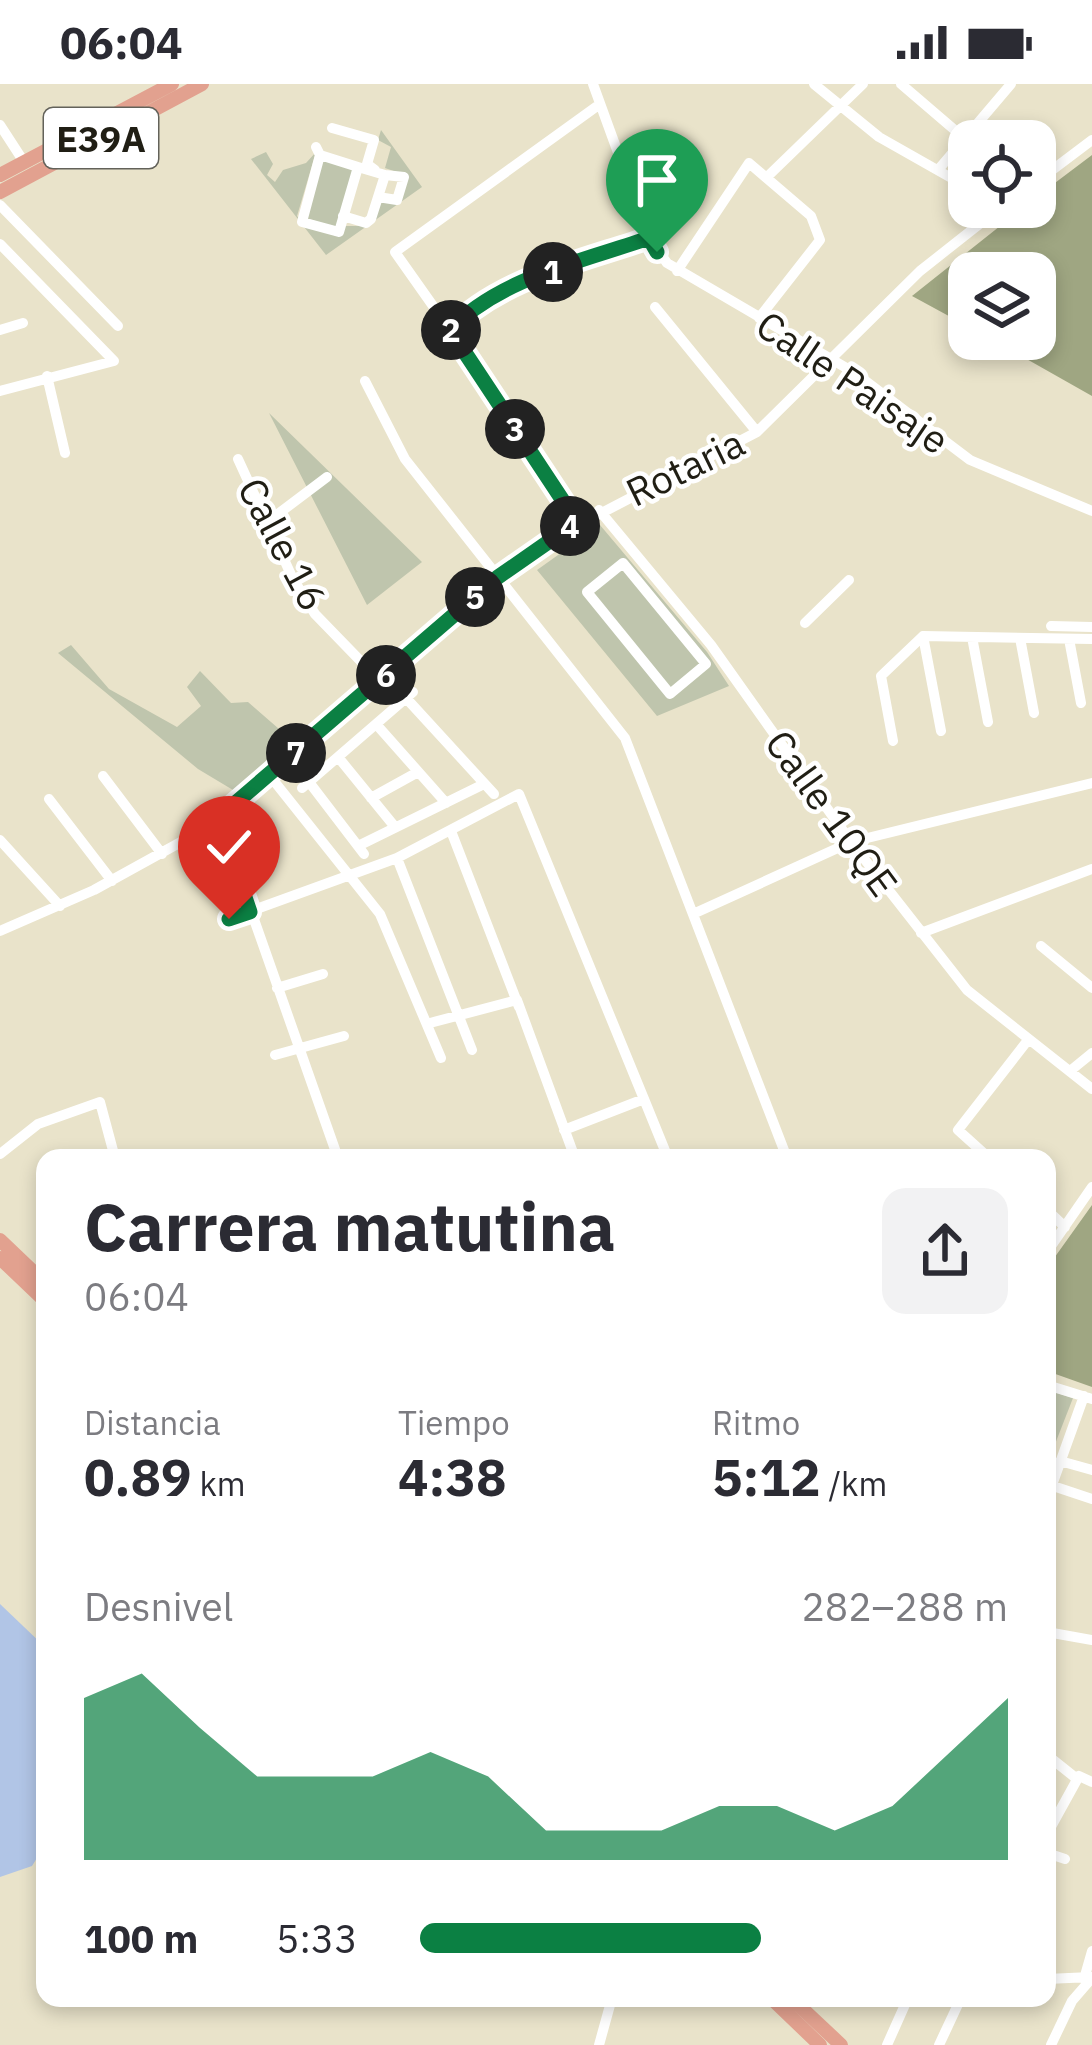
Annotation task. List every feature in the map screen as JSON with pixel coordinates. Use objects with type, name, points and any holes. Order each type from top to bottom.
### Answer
[{"type":"main road","name":"E39A","points":[[8,176],[202,84]]},
{"type":"main road","name":"E39A","points":[[0,192],[8,176],[24,162],[167,85]]},
{"type":"main road","points":[[0,1240],[36,1274]]},
{"type":"main road","points":[[0,1258],[36,1292]]},
{"type":"main road","points":[[780,2007],[820,2045]]},
{"type":"main road","points":[[812,2007],[842,2045]]},
{"type":"street","name":"Calle Paisaje","points":[[593,84],[649,238],[677,271],[832,359],[970,460],[1092,511]]},
{"type":"street","points":[[814,84],[879,137],[948,176]]},
{"type":"street","points":[[767,177],[863,84]]},
{"type":"street","points":[[901,84],[948,124]]},
{"type":"street","points":[[986,84],[1000,97]]},
{"type":"street","points":[[980,120],[1011,84]]},
{"type":"street","points":[[577,522],[395,252],[600,104]]},
{"type":"street","points":[[0,124],[24,162]]},
{"type":"street","points":[[332,128],[374,140],[367,164],[376,166],[380,182],[366,223],[344,216]]},
{"type":"street","points":[[1056,167],[1092,140]]},
{"type":"street","points":[[357,172],[335,232],[300,219],[323,151],[380,182]]},
{"type":"street","points":[[938,170],[948,158]]},
{"type":"street","points":[[677,271],[749,163],[812,216],[820,240],[759,318]]},
{"type":"street","points":[[0,206],[118,326]]},
{"type":"street","name":"Rotaria","points":[[0,932],[112,881],[218,818],[498,577],[577,522],[757,432],[937,256],[974,228]]},
{"type":"street","points":[[450,330],[506,290],[649,238]]},
{"type":"street","points":[[0,244],[114,361],[0,391]]},
{"type":"street","points":[[655,307],[716,389],[757,432]]},
{"type":"street","points":[[0,330],[23,323]]},
{"type":"street","points":[[47,376],[65,452]]},
{"type":"street","points":[[365,381],[405,459],[625,738],[784,1149]]},
{"type":"street","name":"Calle 16","points":[[238,459],[315,614],[380,680]]},
{"type":"street","points":[[266,523],[327,477]]},
{"type":"street","name":"Calle 10QE","points":[[599,510],[711,645],[851,842],[967,990],[1092,1089]]},
{"type":"street","points":[[623,563],[706,664],[670,694],[587,592],[623,563]]},
{"type":"street","points":[[805,623],[849,580]]},
{"type":"street","points":[[1051,626],[1092,627]]},
{"type":"street","points":[[923,636],[941,731]]},
{"type":"street","points":[[893,741],[881,676],[923,636],[1092,639]]},
{"type":"street","points":[[972,637],[988,722]]},
{"type":"street","points":[[1020,638],[1034,713]]},
{"type":"street","points":[[1069,639],[1081,703]]},
{"type":"street","points":[[410,695],[489,789],[446,802],[394,827],[361,850],[306,785],[376,724],[410,695]]},
{"type":"street","points":[[337,718],[356,741]]},
{"type":"street","points":[[376,724],[446,802]]},
{"type":"street","points":[[338,757],[394,827]]},
{"type":"street","points":[[371,797],[418,772]]},
{"type":"street","points":[[103,776],[162,854]]},
{"type":"street","points":[[270,776],[383,920],[441,1058]]},
{"type":"street","points":[[693,914],[851,842],[1092,783]]},
{"type":"street","points":[[229,919],[397,858],[519,794],[664,1149]]},
{"type":"street","points":[[49,800],[112,881]]},
{"type":"street","points":[[218,818],[335,1149]]},
{"type":"street","points":[[451,831],[571,1149]]},
{"type":"street","points":[[0,840],[60,906]]},
{"type":"street","points":[[397,858],[472,1049]]},
{"type":"street","points":[[921,933],[1092,869]]},
{"type":"street","points":[[1041,946],[1092,988]]},
{"type":"street","points":[[277,988],[323,974]]},
{"type":"street","points":[[430,1023],[517,1000]]},
{"type":"street","points":[[275,1054],[344,1036]]},
{"type":"street","points":[[979,1149],[958,1130],[1028,1040]]},
{"type":"street","points":[[1070,1071],[1092,1053]]},
{"type":"street","points":[[564,1130],[644,1099]]},
{"type":"street","points":[[0,1154],[38,1124],[100,1102],[113,1149]]},
{"type":"street","points":[[1056,1240],[1092,1187]]},
{"type":"street","points":[[1056,1218],[1065,1227]]},
{"type":"street","points":[[1056,1388],[1088,1398],[1056,1470]]},
{"type":"street","points":[[1060,1461],[1092,1470]]},
{"type":"street","points":[[1056,1487],[1092,1499]]},
{"type":"street","points":[[1056,1634],[1092,1640]]},
{"type":"street","points":[[1056,1761],[1092,1782]]},
{"type":"street","points":[[1056,1817],[1078,1777]]},
{"type":"street","points":[[1056,1856],[1065,1859]]},
{"type":"street","points":[[1051,2045],[1089,1978],[1092,1951]]},
{"type":"street","points":[[1056,1980],[1089,1978]]},
{"type":"street","points":[[1056,1982],[1072,1989],[1072,2001]]},
{"type":"street","points":[[599,2045],[610,2007]]},
{"type":"street","points":[[887,2045],[904,2007]]},
{"type":"street","points":[[940,2045],[957,2007]]},
{"type":"green space","points":[[381,130],[422,187],[326,255],[251,159],[266,152],[273,164],[267,175],[275,182],[283,170],[306,163],[316,152],[297,216],[305,226],[364,226],[378,202],[395,203],[408,176],[385,168],[391,147],[378,140]]},
{"type":"green space","points":[[1092,155],[1092,396],[1028,360],[1056,360],[1056,252],[967,252],[998,228],[1056,228],[1056,182]]},
{"type":"green space","points":[[321,158],[355,168],[336,228],[303,217]]},
{"type":"green space","points":[[948,267],[948,316],[912,296]]},
{"type":"green space","points":[[269,413],[422,562],[367,605]]},
{"type":"green space","points":[[600,525],[707,652],[729,686],[657,716],[537,570]]},
{"type":"green space","points":[[71,645],[109,689],[177,727],[201,706],[187,687],[200,671],[231,703],[248,702],[294,742],[233,790],[198,769],[58,653]]},
{"type":"green space","points":[[1092,1205],[1092,1387],[1056,1374],[1056,1255]]},
{"type":"green space","points":[[1056,1393],[1073,1398],[1056,1442]]},
{"type":"water","points":[[0,1604],[36,1638],[36,1860],[32,1866],[0,1877]]},
{"type":"route","points":[[229,919],[250,912],[218,818],[498,577],[577,522],[450,330],[480,304],[568,266],[649,238],[657,252]]}]
